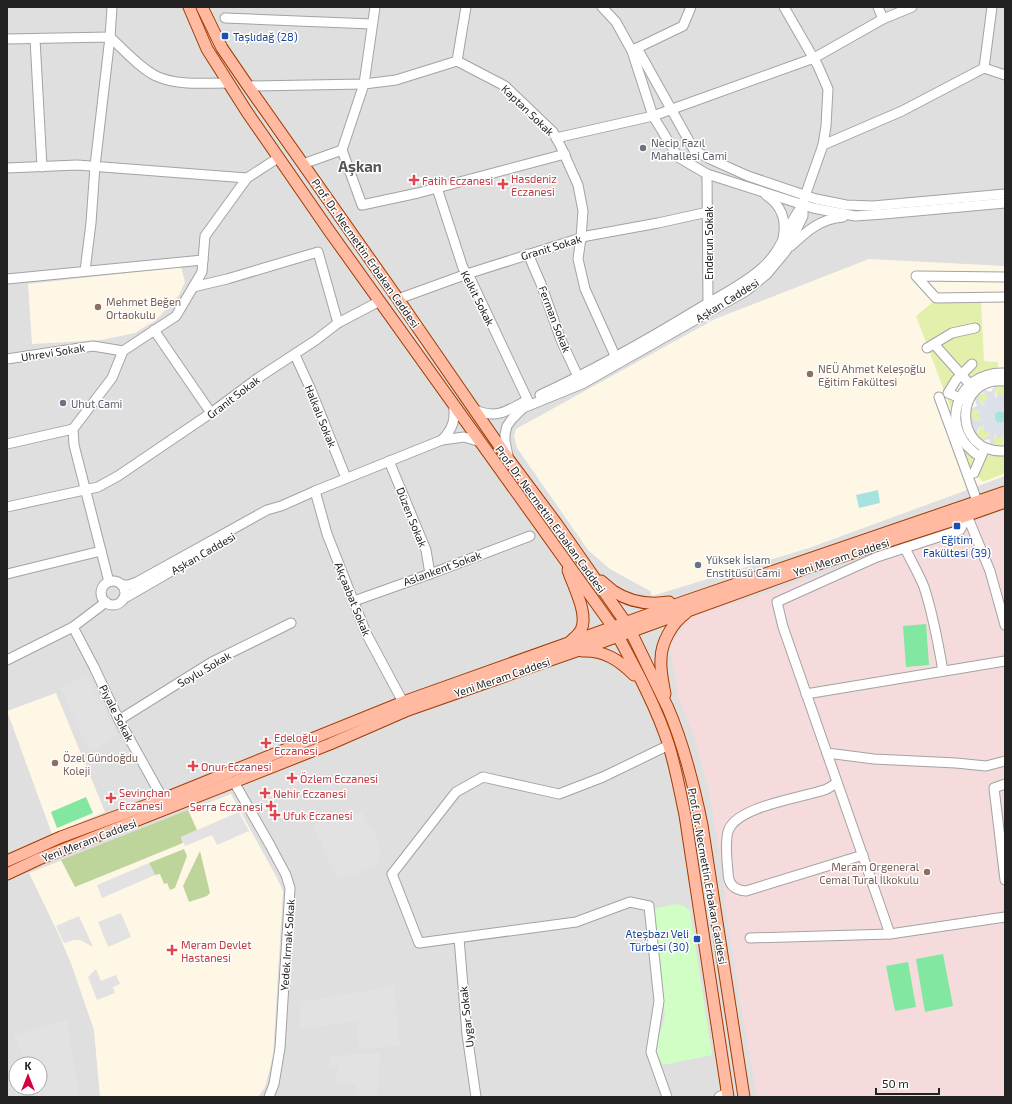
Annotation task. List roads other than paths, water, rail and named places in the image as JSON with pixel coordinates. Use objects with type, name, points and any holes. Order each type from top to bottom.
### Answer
[{"type":"main road","name":"Prof. Dr. Necmettin Erbakan Caddesi","points":[[189,7],[207,49],[227,83],[278,158],[616,632],[658,718],[669,745],[678,781],[685,815],[725,1095]]},
{"type":"main road","name":"Prof. Dr. Necmettin Erbakan Caddesi","points":[[202,7],[222,48],[248,86],[509,460],[556,523],[628,627],[668,708],[686,761],[701,819],[744,1097]]},
{"type":"main road","name":"Yeni Meram Caddesi","points":[[965,511],[977,501],[1005,492]]},
{"type":"main road","name":"Yeni Meram Caddesi","points":[[7,874],[39,859],[330,744],[408,710],[628,627],[965,511],[1005,502]]},
{"type":"main road","points":[[566,562],[583,614],[581,630],[569,649],[590,651],[610,656],[622,664],[641,683]]},
{"type":"main road","points":[[591,574],[621,596],[637,602],[688,606],[682,616],[671,628],[661,652],[661,671],[668,708]]},
{"type":"main road","name":"Yeni Meram Caddesi","points":[[7,861],[61,837],[163,799],[403,702],[569,649]]},
{"type":"street","points":[[85,271],[112,7]]},
{"type":"street","points":[[374,7],[364,84],[342,150],[362,205],[437,188],[565,154]]},
{"type":"street","points":[[248,86],[364,84],[396,80],[457,61],[466,7]]},
{"type":"street","points":[[602,7],[616,22],[635,49],[694,150],[710,160],[804,200],[818,209],[855,216]]},
{"type":"street","points":[[635,49],[682,26],[691,7]]},
{"type":"street","name":"Aşkan Caddesi","points":[[475,410],[490,415],[498,414],[580,380],[710,306],[746,291],[768,274],[783,248],[797,213],[804,200],[823,145],[826,126],[828,90],[814,58],[784,7]]},
{"type":"street","points":[[878,7],[883,19]]},
{"type":"street","points":[[556,138],[653,116],[814,58],[883,19],[912,7]]},
{"type":"street","points":[[984,68],[992,7]]},
{"type":"street","points":[[226,18],[372,24]]},
{"type":"street","points":[[7,39],[110,38],[144,68],[156,76],[183,82],[227,83]]},
{"type":"street","points":[[35,39],[42,167]]},
{"type":"street","points":[[635,49],[653,116],[678,157],[708,174],[760,191],[804,200],[816,199],[846,205],[873,206],[1005,194]]},
{"type":"street","name":"Kaptan Sokak","points":[[457,61],[505,86],[553,132],[565,154],[578,185],[583,211],[578,259],[585,289],[617,360]]},
{"type":"street","points":[[823,145],[902,111],[984,68],[1005,75]]},
{"type":"street","points":[[303,164],[342,150]]},
{"type":"street","points":[[7,444],[73,429],[112,378],[122,351],[176,316],[202,272],[205,236],[247,178],[278,158]]},
{"type":"street","points":[[7,168],[77,165],[247,178]]},
{"type":"street","name":"Enderun Sokak","points":[[708,174],[710,306]]},
{"type":"street","name":"Kelkit Sokak","points":[[437,188],[463,268],[471,280],[529,402]]},
{"type":"street","points":[[760,191],[774,200],[782,213],[784,229],[783,248]]},
{"type":"street","points":[[783,248],[817,224],[832,218],[1005,203]]},
{"type":"street","name":"Granit Sokak","points":[[398,299],[467,274],[581,238],[708,212]]},
{"type":"street","points":[[193,287],[227,279],[318,252],[338,323]]},
{"type":"street","name":"Ferman Sokak","points":[[528,254],[542,284],[561,340],[580,380]]},
{"type":"street","points":[[7,279],[203,260]]},
{"type":"street","points":[[1005,277],[916,276],[936,298],[1005,297]]},
{"type":"street","name":"Granit Sokak","points":[[7,507],[98,487],[118,476],[211,414],[258,378],[316,340],[338,323],[380,301]]},
{"type":"street","points":[[973,387],[931,346],[952,333],[975,328]]},
{"type":"street","points":[[154,330],[211,414]]},
{"type":"street","name":"Uhrevi Sokak","points":[[7,359],[93,346],[122,351]]},
{"type":"street","name":"Halkalı Sokak","points":[[294,355],[311,390],[346,478]]},
{"type":"street","points":[[964,399],[948,393],[951,386],[972,364]]},
{"type":"street","points":[[981,457],[970,450],[964,442],[964,399],[973,387],[984,384],[1002,374]]},
{"type":"street","points":[[939,397],[977,501]]},
{"type":"street","name":"Aşkan Caddesi","points":[[509,460],[505,441],[507,426],[529,402]]},
{"type":"street","points":[[442,440],[451,428],[454,421],[455,416],[453,403]]},
{"type":"street","points":[[73,429],[74,444],[109,582]]},
{"type":"street","points":[[963,430],[969,433],[977,442],[986,448],[996,451],[1005,451]]},
{"type":"street","name":"Aşkan Caddesi","points":[[122,585],[129,585],[137,582],[267,510],[281,506],[346,478],[442,440],[464,437],[480,442]]},
{"type":"street","points":[[974,473],[986,448]]},
{"type":"street","name":"Düzen Sokak","points":[[389,461],[426,550],[430,574]]},
{"type":"street","name":"Akçaabat Sokak","points":[[315,491],[327,534],[366,633],[403,702]]},
{"type":"street","name":"Aşkan Caddesi","points":[[123,599],[271,515],[281,506]]},
{"type":"street","points":[[890,934],[783,628],[777,602],[877,557],[960,530],[965,511]]},
{"type":"street","points":[[965,511],[990,571],[1005,625]]},
{"type":"street","name":"Aslankent Sokak","points":[[354,600],[430,574],[530,536]]},
{"type":"street","points":[[905,548],[923,586],[936,627],[943,671]]},
{"type":"street","points":[[7,574],[101,551]]},
{"type":"street","points":[[115,581],[122,585],[125,592],[123,599],[117,604],[110,604],[106,602],[102,596],[105,585],[109,582],[115,581]]},
{"type":"street","points":[[7,660],[72,627],[106,602]]},
{"type":"street","name":"Soylu Sokak","points":[[119,720],[212,662],[291,623]]},
{"type":"street","name":"Piyale Sokak","points":[[72,627],[94,667],[119,720],[163,799]]},
{"type":"street","points":[[806,694],[1005,661]]},
{"type":"street","points":[[667,1097],[651,1052],[659,1001],[649,906],[630,902],[576,922],[419,943],[392,874],[456,792],[482,777],[559,794],[603,777],[669,745]]},
{"type":"street","points":[[827,753],[874,759],[986,766],[1005,761]]},
{"type":"street","name":"Yedek Irmak Sokak","points":[[234,782],[286,875],[290,888],[280,1048],[275,1078],[269,1097]]},
{"type":"street","points":[[837,783],[825,790],[743,815],[732,824],[728,830],[728,878],[732,886],[739,890],[746,891],[862,855]]},
{"type":"street","points":[[1005,784],[994,788],[1005,880]]},
{"type":"street","points":[[750,938],[890,934],[1005,917]]},
{"type":"street","name":"Uygar Sokak","points":[[459,938],[467,1034],[476,1097]]},
{"type":"water","points":[[998,412],[1002,412],[1004,413],[1004,421],[998,422],[995,419],[995,415]]},
{"type":"water","points":[[878,490],[880,503],[859,508],[856,495]]},
{"type":"place","name":"Taşlıdağ (28)","points":[[225,36]]},
{"type":"place","name":"Necip Fazıl Mahallesi Cami","points":[[643,148]]},
{"type":"place","name":"Fatih Eczanesi","points":[[414,180]]},
{"type":"place","name":"Hasdeniz Eczanesi","points":[[503,184]]},
{"type":"place","name":"Mehmet Beğen Ortaokulu","points":[[98,307]]},
{"type":"place","name":"NEÜ Ahmet Keleşoğlu Eğitim Fakültesi","points":[[810,374]]},
{"type":"place","name":"Uhut Cami","points":[[63,403]]},
{"type":"place","name":"Eğitim Fakültesi (39)","points":[[957,526]]},
{"type":"place","name":"Yüksek İslam Enstitüsü Cami","points":[[698,565]]},
{"type":"place","name":"Edeloğlu Eczanesi","points":[[266,743]]},
{"type":"place","name":"Özel Gündoğdu Koleji","points":[[55,763]]},
{"type":"place","name":"Onur Eczanesi","points":[[193,766]]},
{"type":"place","name":"Özlem Eczanesi","points":[[292,778]]},
{"type":"place","name":"Nehir Eczanesi","points":[[265,793]]},
{"type":"place","name":"Sevinçhan Eczanesi","points":[[111,798]]},
{"type":"place","name":"Serra Eczanesi","points":[[271,806]]},
{"type":"place","name":"Ufuk Eczanesi","points":[[275,815]]},
{"type":"place","name":"Meram Orgeneral Cemal Tural İlkokulu","points":[[927,872]]},
{"type":"place","name":"Ateşbazı Veli Türbesi (30)","points":[[697,939]]},
{"type":"place","name":"Meram Devlet Hastanesi","points":[[172,950]]},
{"type":"district","name":"Aşkan","points":[[360,166]]}]
